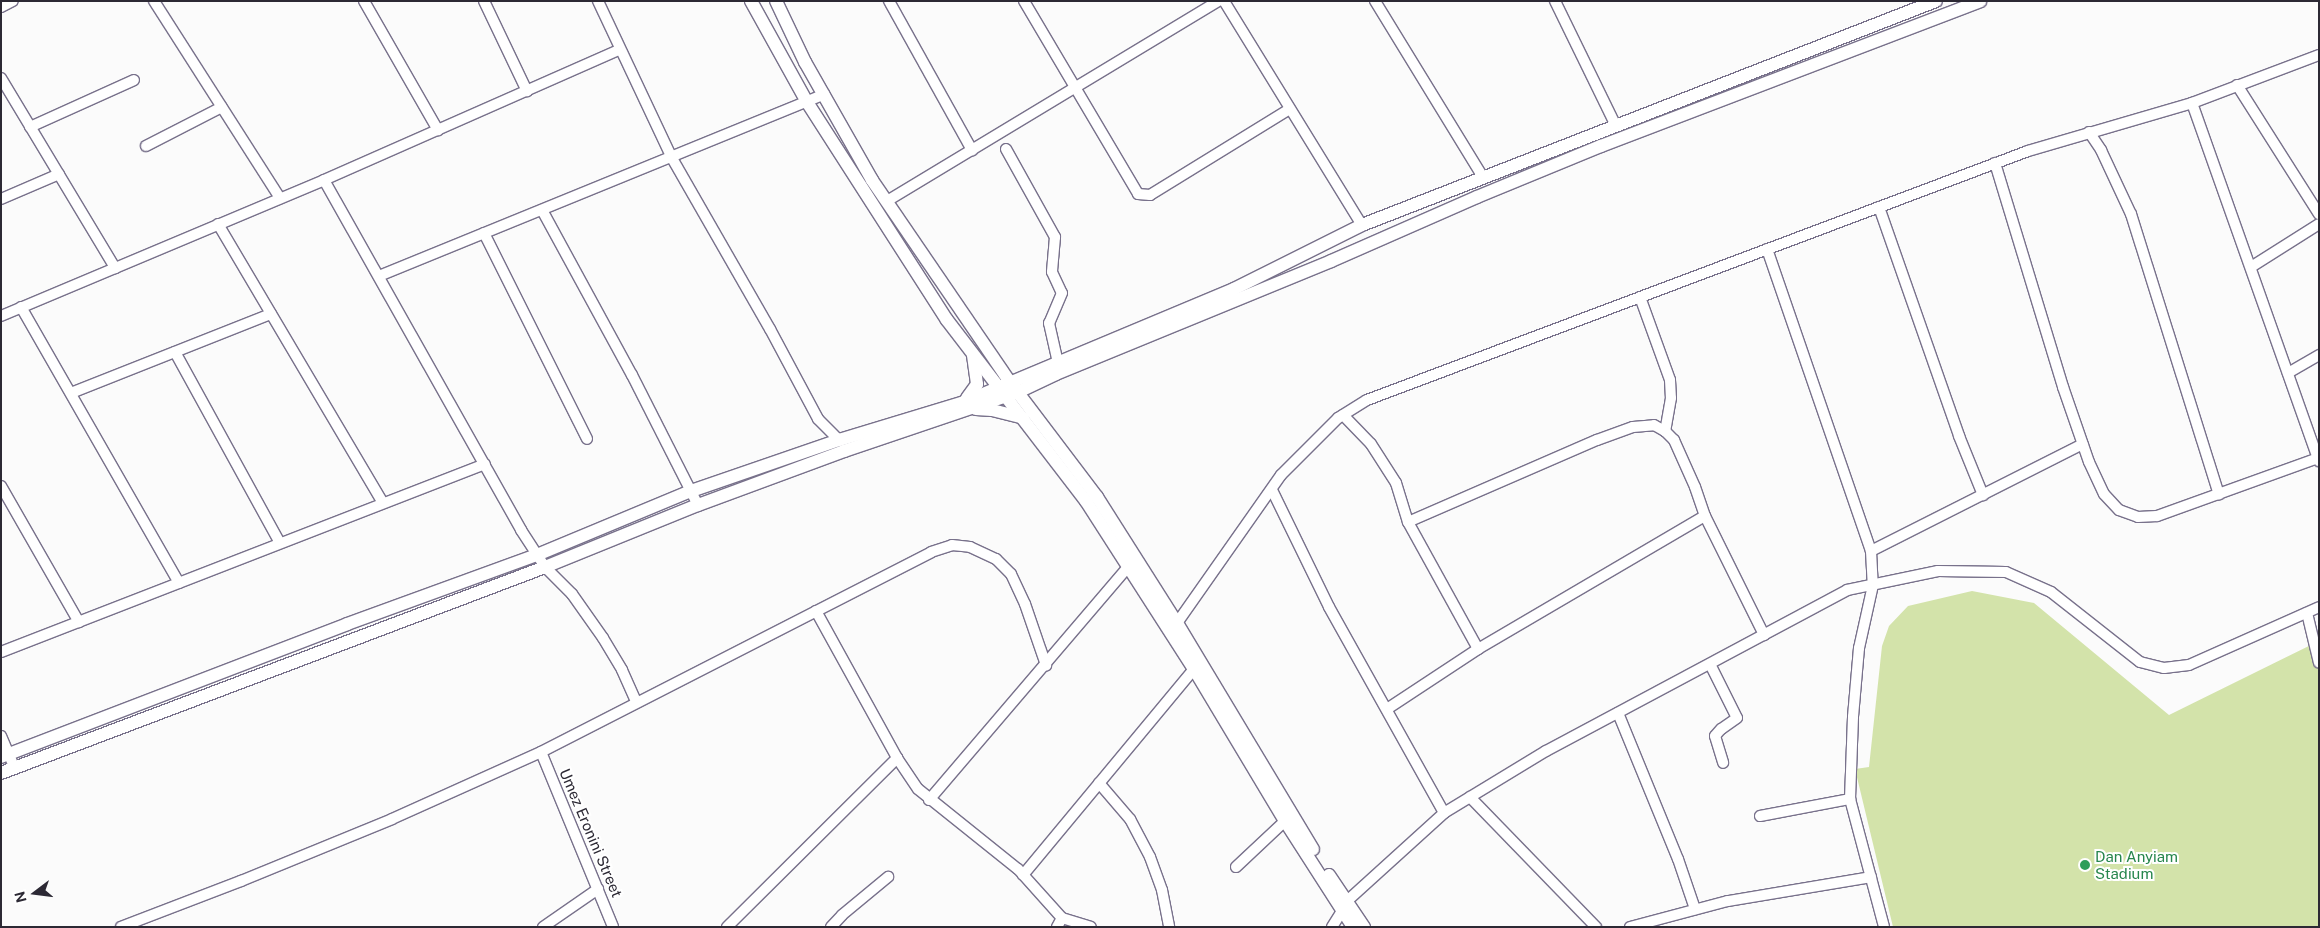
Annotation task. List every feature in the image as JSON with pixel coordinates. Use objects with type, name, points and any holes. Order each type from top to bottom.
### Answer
[{"type":"main road","points":[[751,1],[807,102],[947,320],[974,355],[1004,384]]},
{"type":"main road","points":[[776,1],[805,62],[872,180],[1004,384],[1097,497],[1177,623],[1296,822],[1344,906],[1353,927]]},
{"type":"main road","points":[[1,773],[545,567],[698,505],[965,405],[1004,384],[1242,285],[1362,225],[1616,126],[1918,4],[1936,1]]},
{"type":"main road","points":[[5,756],[347,624],[537,555],[691,491],[839,440],[1012,394],[1056,374],[1331,262],[1520,179],[1980,1]]},
{"type":"main road","points":[[1514,165],[1520,179]]},
{"type":"main road","points":[[965,405],[977,384],[974,355]]},
{"type":"main road","points":[[1012,394],[1023,418],[1086,500],[1194,669],[1285,821],[1344,906],[1364,927]]},
{"type":"main road","points":[[965,405],[1023,418]]},
{"type":"street","points":[[1,7],[13,1]]},
{"type":"street","points":[[154,1],[280,198]]},
{"type":"street","points":[[364,1],[438,130]]},
{"type":"street","points":[[484,1],[526,91]]},
{"type":"street","points":[[598,1],[619,50],[672,158],[770,329],[818,419],[839,440]]},
{"type":"street","points":[[889,1],[972,150]]},
{"type":"street","points":[[1024,1],[1138,194],[1145,196],[1290,109]]},
{"type":"street","points":[[887,201],[1219,1]]},
{"type":"street","points":[[1224,1],[1362,225]]},
{"type":"street","points":[[1375,1],[1483,177]]},
{"type":"street","points":[[1560,3],[1616,126]]},
{"type":"street","points":[[1918,4],[1926,22]]},
{"type":"street","points":[[1,316],[324,180],[619,50]]},
{"type":"street","points":[[1177,623],[1281,475],[1343,415],[1366,400],[1994,164],[2089,132],[2192,103],[2319,55]]},
{"type":"street","points":[[1,78],[115,268]]},
{"type":"street","points":[[30,126],[134,80]]},
{"type":"street","points":[[2237,85],[2319,214]]},
{"type":"street","points":[[379,276],[672,158],[824,94]]},
{"type":"street","points":[[1994,164],[2083,444],[2104,494],[2119,510],[2138,517],[2157,516],[2318,460],[2192,103]]},
{"type":"street","points":[[146,146],[222,107]]},
{"type":"street","points":[[2089,132],[2132,214],[2219,494]]},
{"type":"street","points":[[1006,150],[1055,238],[1052,272],[1062,293],[1049,323],[1058,363]]},
{"type":"street","points":[[1,199],[59,174]]},
{"type":"street","points":[[324,180],[537,555],[545,567],[572,594],[602,638],[622,670],[636,702]]},
{"type":"street","points":[[1879,207],[1959,436],[1982,495]]},
{"type":"street","points":[[542,210],[632,375],[698,505]]},
{"type":"street","points":[[218,224],[383,503]]},
{"type":"street","points":[[2251,267],[2319,224]]},
{"type":"street","points":[[484,233],[587,439]]},
{"type":"street","points":[[1767,249],[1871,551],[1873,585],[1859,648],[1853,717],[1850,799],[1884,927]]},
{"type":"street","points":[[1640,297],[1670,380],[1672,398],[1665,431]]},
{"type":"street","points":[[21,307],[179,583]]},
{"type":"street","points":[[71,393],[271,314]]},
{"type":"street","points":[[175,352],[280,543]]},
{"type":"street","points":[[2288,373],[2319,355]]},
{"type":"street","points":[[1343,415],[1371,444],[1396,483],[1408,522],[1478,649]]},
{"type":"street","points":[[1408,522],[1615,433],[1633,427],[1654,425],[1665,431],[1674,440],[1695,487],[1705,516],[1764,635]]},
{"type":"street","points":[[1871,551],[2083,444]]},
{"type":"street","points":[[1,652],[485,464]]},
{"type":"street","points":[[1,486],[79,622]]},
{"type":"street","points":[[1272,490],[1329,607],[1444,812]]},
{"type":"street","points":[[1387,709],[1478,649],[1705,516]]},
{"type":"street","points":[[122,927],[392,819],[541,752],[931,552],[952,546],[970,547],[996,558],[1011,574],[1025,604],[1046,665]]},
{"type":"street","points":[[929,800],[1128,567]]},
{"type":"street","points":[[1332,927],[1344,906],[1444,812],[1546,751],[1847,590],[1938,571],[2006,572],[2051,592],[2140,662],[2164,668],[2189,665],[2319,607]]},
{"type":"street","points":[[816,611],[898,758],[918,789],[929,800],[987,844],[1023,876],[1060,922],[1091,927]]},
{"type":"street","points":[[2307,612],[2319,663]]},
{"type":"street","points":[[1710,664],[1737,718],[1721,729],[1715,736],[1723,764]]},
{"type":"street","points":[[1023,876],[1194,669]]},
{"type":"street","points":[[1618,713],[1674,850],[1695,909]]},
{"type":"street","points":[[1,736],[5,756],[14,767]]},
{"type":"street","name":"Umez Eronini Street","points":[[541,752],[614,927]]},
{"type":"street","points":[[727,927],[898,758]]},
{"type":"street","points":[[1100,783],[1130,819],[1150,857],[1162,890],[1169,927]]},
{"type":"street","points":[[1470,797],[1596,927]]},
{"type":"street","points":[[1760,816],[1850,799]]},
{"type":"street","points":[[1236,866],[1285,821]]},
{"type":"street","points":[[831,927],[888,877]]},
{"type":"street","points":[[1630,927],[1728,901],[1871,877]]},
{"type":"street","points":[[543,927],[598,889]]},
{"type":"green space","points":[[1972,591],[2034,603],[2169,715],[2319,641],[2319,927],[1893,927],[1855,769],[1869,767],[1882,646],[1889,626],[1908,606]]},
{"type":"place","name":"Dan Anyiam Stadium","points":[[2085,865]]}]
